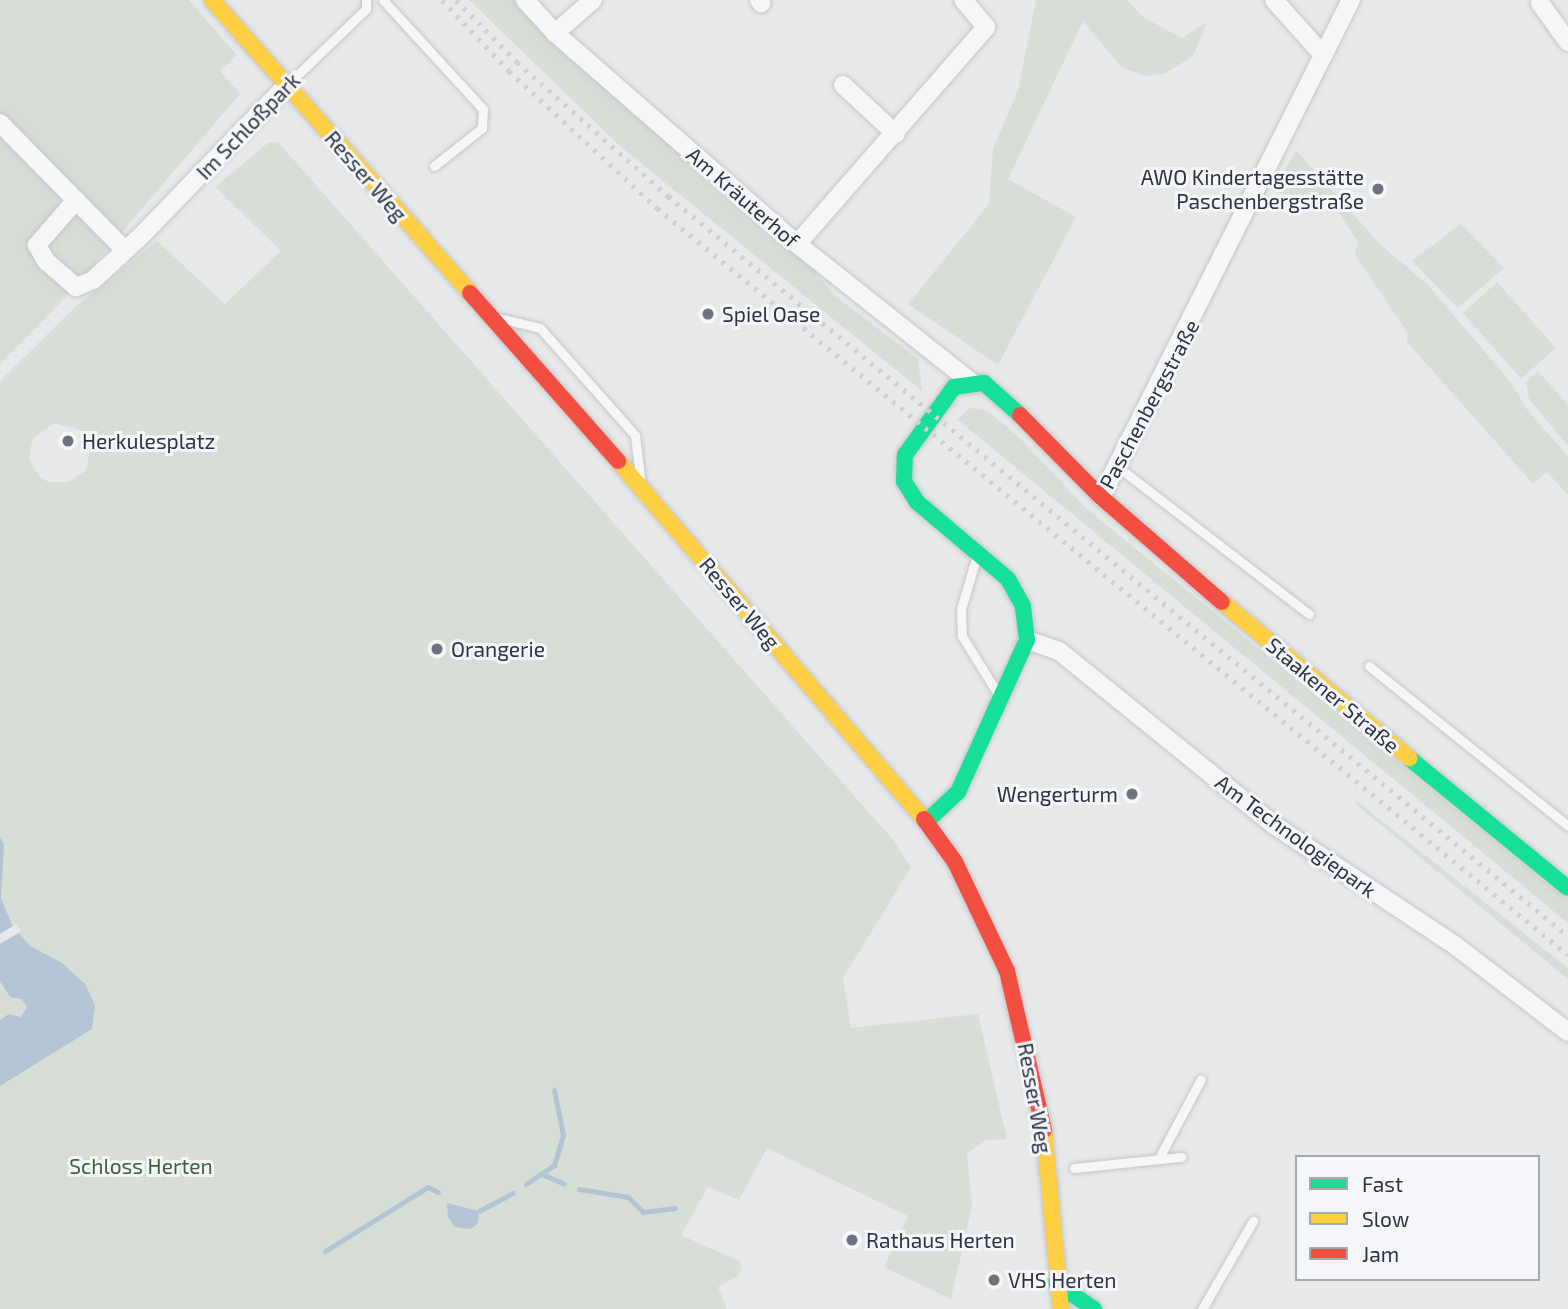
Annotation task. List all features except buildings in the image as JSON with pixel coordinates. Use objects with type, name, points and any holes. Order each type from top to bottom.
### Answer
[{"type":"main road","name":"Resser Weg","points":[[212,0],[642,492],[926,822],[955,863],[1007,971],[1020,1016],[1044,1131],[1056,1283],[1061,1309]]},
{"type":"main road","points":[[926,822],[958,792],[1003,702],[1027,640],[1018,595],[1009,579],[916,502],[902,471],[905,455],[943,399],[962,382],[971,382]]},
{"type":"main road","name":"Paschenbergstraße","points":[[971,382],[984,383],[1000,394],[1101,496]]},
{"type":"main road","name":"Staakener Straße","points":[[1101,496],[1287,657],[1568,888]]},
{"type":"main road","points":[[1056,1283],[1094,1309]]},
{"type":"street","name":"Am Kräuterhof","points":[[525,0],[555,33],[797,244],[971,382]]},
{"type":"street","points":[[555,33],[593,0]]},
{"type":"street","points":[[797,244],[896,134],[986,27],[963,0]]},
{"type":"street","points":[[1274,0],[1323,55]]},
{"type":"street","name":"Paschenbergstraße","points":[[1101,496],[1118,467],[1351,0]]},
{"type":"street","points":[[1538,2],[1568,19]]},
{"type":"street","points":[[1538,2],[1568,42]]},
{"type":"street","name":"Im Schloßpark","points":[[76,200],[37,245],[61,276],[76,288],[85,285],[125,250],[287,85]]},
{"type":"street","points":[[842,85],[896,134]]},
{"type":"street","points":[[0,123],[125,250]]},
{"type":"street","name":"Am Technologiepark","points":[[1027,640],[1059,651],[1275,825],[1457,946],[1568,1032]]},
{"type":"lane","name":"Im Schloßpark","points":[[287,85],[366,9],[366,0]]},
{"type":"lane","points":[[383,0],[483,108],[482,128],[434,166]]},
{"type":"lane","points":[[488,315],[540,328],[635,435],[642,492]]},
{"type":"lane","points":[[1118,467],[1309,614]]},
{"type":"lane","points":[[978,553],[961,609],[962,636],[1003,702]]},
{"type":"lane","points":[[1369,666],[1568,826]]},
{"type":"lane","points":[[1159,1158],[1201,1079]]},
{"type":"lane","points":[[1073,1168],[1181,1157]]},
{"type":"lane","points":[[1202,1309],[1253,1221]]},
{"type":"green space","points":[[0,0],[189,0],[237,55],[220,71],[240,94],[68,295],[0,364]]},
{"type":"green space","points":[[469,0],[515,0],[619,102],[806,260],[835,296],[918,359],[922,391],[620,146]]},
{"type":"green space","points":[[1036,0],[1127,0],[1143,17],[1182,38],[1207,22],[1193,56],[1166,73],[1145,76],[1121,67],[1083,21],[1008,179],[1076,217],[998,365],[908,304],[989,204],[993,149],[1018,90]]},
{"type":"green space","name":"Schloss Herten","points":[[278,142],[894,841],[911,867],[843,978],[851,1028],[978,1014],[1007,1139],[986,1140],[967,1153],[972,1206],[951,1299],[884,1267],[908,1216],[767,1148],[739,1200],[708,1187],[681,1235],[739,1261],[742,1269],[737,1276],[718,1287],[727,1309],[0,1309],[0,381],[75,307],[157,241],[225,304],[281,251],[215,187],[268,143]],"holes":[[[54,423],[80,430],[90,449],[86,470],[69,482],[48,482],[39,476],[29,459],[32,440]]]},
{"type":"green space","points":[[1296,150],[1379,243],[1429,286],[1512,384],[1528,411],[1568,456],[1568,495],[1547,472],[1533,484],[1407,342],[1408,333],[1355,255],[1358,241],[1333,205],[1273,191]]},
{"type":"green space","points":[[1461,224],[1504,268],[1458,308],[1412,261]]},
{"type":"green space","points":[[1497,282],[1556,348],[1521,379],[1463,313]]},
{"type":"green space","points":[[1538,371],[1568,405],[1568,446],[1529,399],[1526,382]]},
{"type":"green space","points":[[970,408],[987,410],[1020,438],[1086,508],[1568,901],[1568,923],[957,419]]},
{"type":"green space","points":[[1354,799],[1568,968],[1568,979],[1359,807]]},
{"type":"water","points":[[0,837],[4,844],[1,898],[12,925],[30,946],[62,963],[85,984],[95,1005],[92,1029],[0,1086],[0,1020],[9,1014],[21,1017],[27,1007],[22,999],[10,997],[0,981]]},
{"type":"water","points":[[447,1203],[479,1211],[478,1223],[471,1229],[455,1227],[448,1217]]},
{"type":"pier","points":[[16,924],[22,931],[0,944],[0,934]]},
{"type":"waterway","points":[[526,1184],[554,1165],[563,1135],[554,1090]]},
{"type":"waterway","points":[[542,1174],[564,1184]]},
{"type":"waterway","points":[[325,1251],[428,1187],[438,1192]]},
{"type":"waterway","points":[[579,1189],[628,1197],[643,1212],[675,1208]]},
{"type":"waterway","points":[[479,1211],[513,1193]]},
{"type":"railway","points":[[442,0],[509,71],[657,208],[1568,955]]},
{"type":"railway","points":[[456,0],[517,62],[668,196],[1568,936]]},
{"type":"traffic: fast","points":[[926,822],[958,792],[1027,640],[1023,606],[1008,579],[917,502],[904,481],[905,455],[954,387],[984,383],[1020,415]]},
{"type":"traffic: fast","points":[[1409,758],[1568,888]]},
{"type":"traffic: fast","points":[[1056,1283],[1094,1309]]},
{"type":"traffic: slow","points":[[212,0],[470,293]]},
{"type":"traffic: slow","points":[[618,461],[924,819]]},
{"type":"traffic: slow","points":[[1222,602],[1409,758]]},
{"type":"traffic: slow","points":[[1044,1130],[1061,1309]]},
{"type":"traffic: jam","points":[[470,293],[618,461]]},
{"type":"traffic: jam","points":[[1020,415],[1101,497],[1222,602]]},
{"type":"traffic: jam","points":[[924,819],[955,862],[1007,971],[1044,1130]]},
{"type":"place","name":"AWO Kindertagesstätte Paschenbergstraße","points":[[1378,189]]},
{"type":"place","name":"Spiel Oase","points":[[708,314]]},
{"type":"place","name":"Herkulesplatz","points":[[68,441]]},
{"type":"place","name":"Orangerie","points":[[437,649]]},
{"type":"place","name":"Wengerturm","points":[[1132,794]]},
{"type":"place","name":"Rathaus Herten","points":[[852,1240]]},
{"type":"place","name":"VHS Herten","points":[[994,1280]]}]
